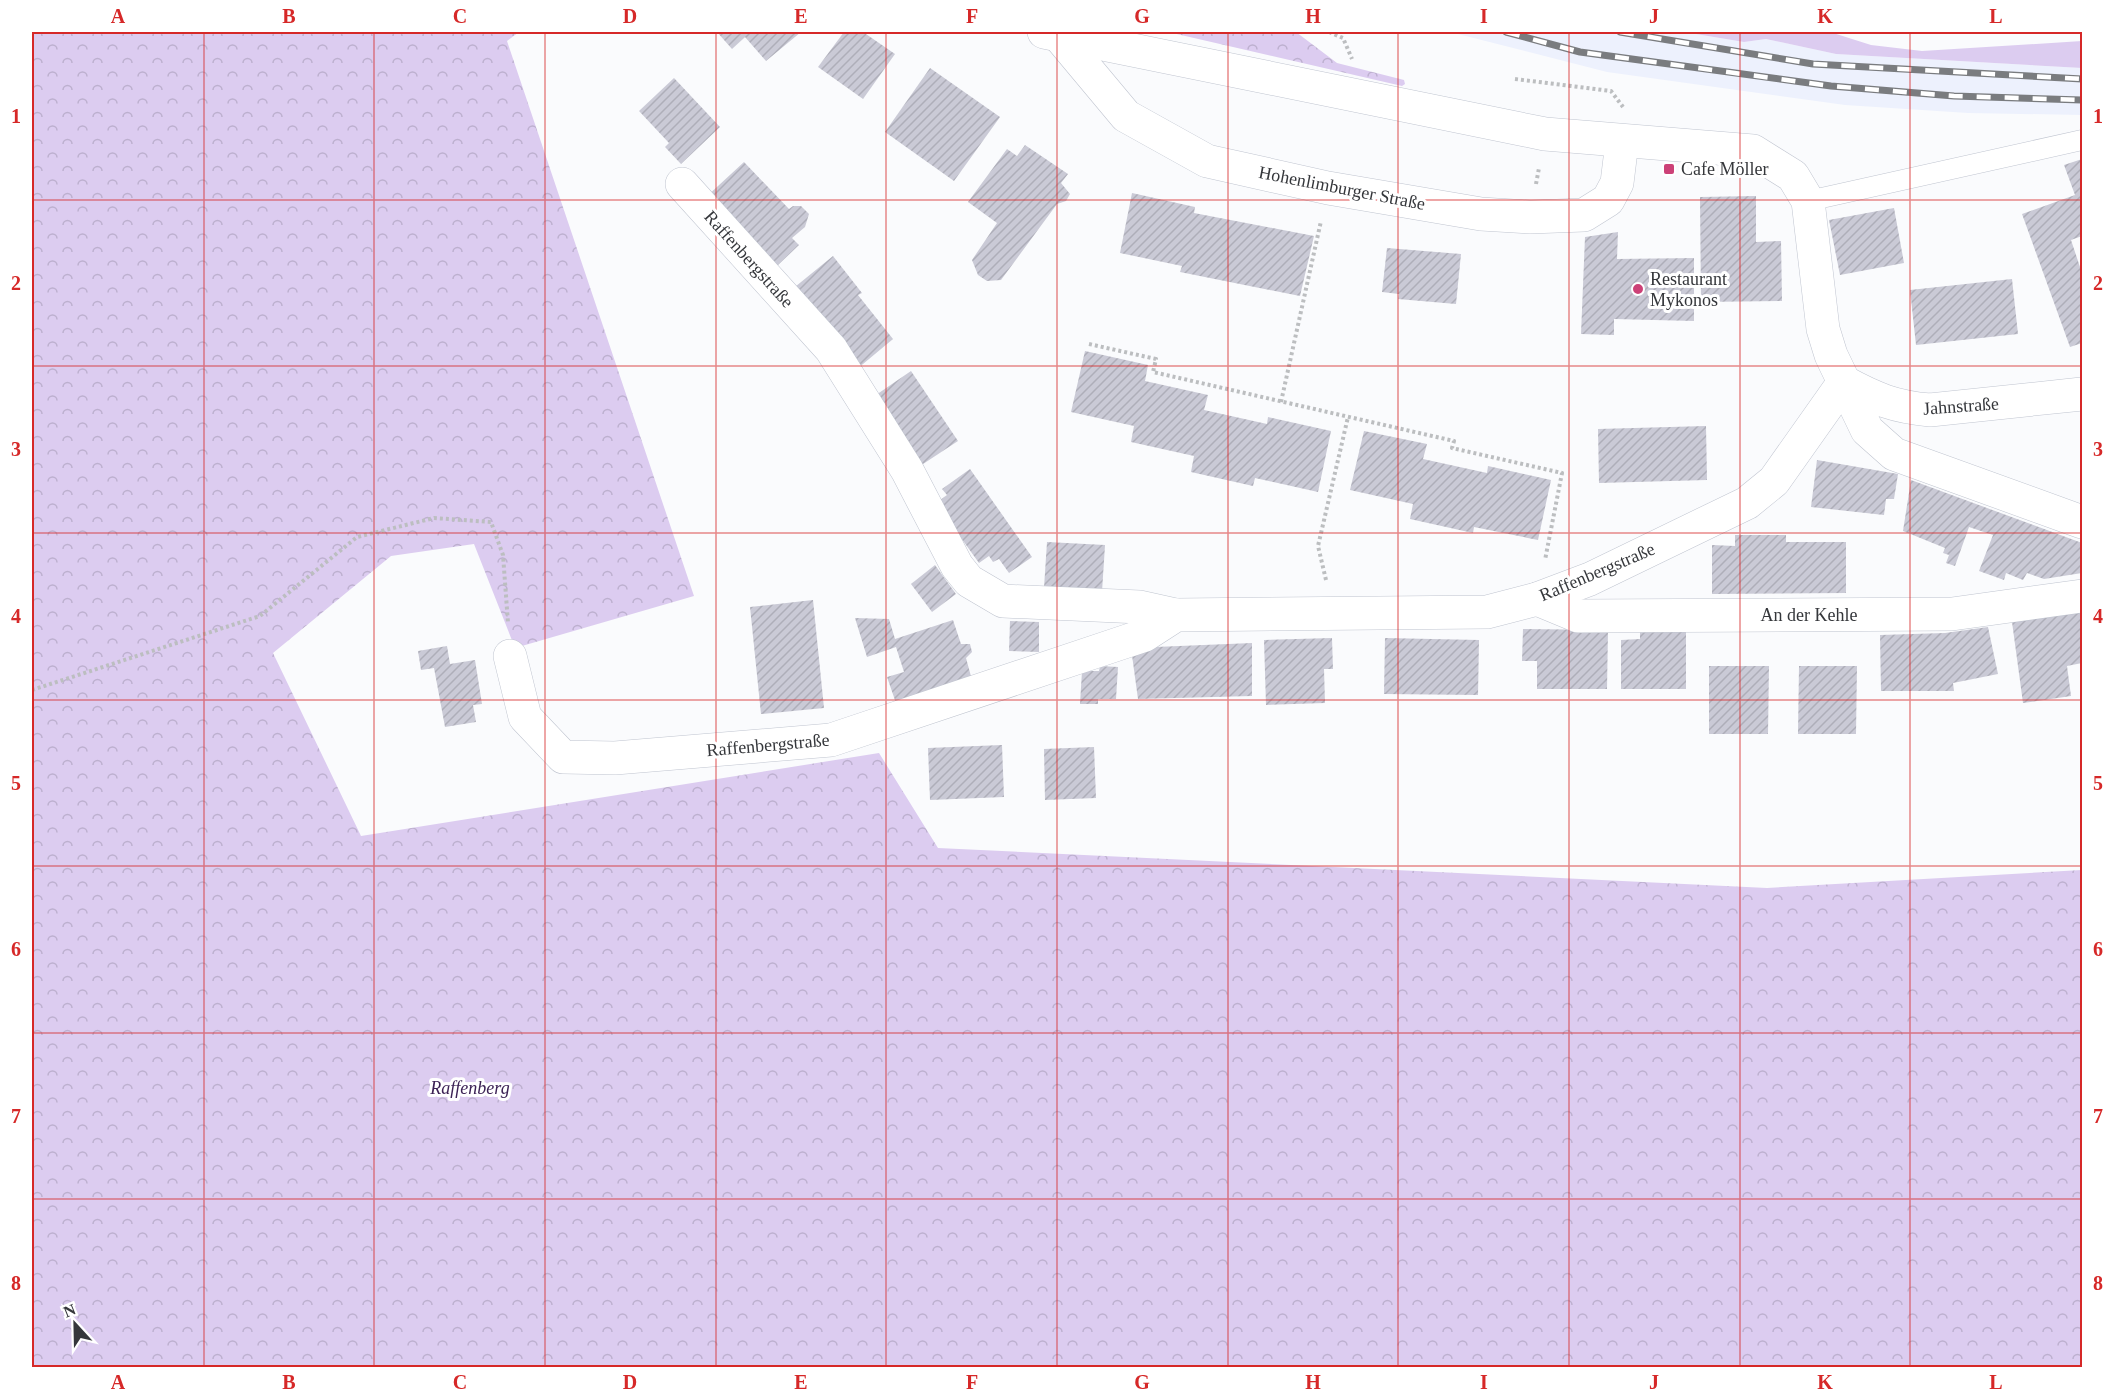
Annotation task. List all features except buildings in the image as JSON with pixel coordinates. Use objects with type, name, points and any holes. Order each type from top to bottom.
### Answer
[{"type":"street","name":"Hohenlimburger Straße","points":[[1052,34],[1545,134],[1753,151],[1793,176],[1808,201],[1823,329],[1831,355],[1844,382]]},
{"type":"street","name":"Hohenlimburger Straße","points":[[1052,34],[1126,116],[1207,160],[1328,188],[1481,214],[1530,218],[1584,215],[1608,200],[1617,183],[1622,142]]},
{"type":"street","name":"Raffenbergstraße","points":[[682,184],[831,349],[907,470],[957,566],[969,581],[1003,601],[1140,607],[1176,615],[1487,612],[1537,599],[1590,579],[1747,503],[1774,481],[1844,382]]},
{"type":"street","name":"Jahnstraße","points":[[1844,382],[1877,401],[1929,410],[2082,394]]},
{"type":"street","points":[[1844,382],[1867,430],[1894,454],[2082,522]]},
{"type":"street","name":"An der Kehle","points":[[1537,599],[1578,616],[1952,614],[2082,596]]},
{"type":"street","name":"Raffenbergstraße","points":[[510,656],[525,717],[563,757],[615,758],[831,740],[1145,635],[1176,615]]},
{"type":"lane","points":[[1808,201],[2082,140]]},
{"type":"path","points":[[1329,32],[1343,38]]},
{"type":"path","points":[[1515,79],[1611,91]]},
{"type":"path","points":[[1281,402],[1328,188]]},
{"type":"path","points":[[1089,344],[1156,360],[1153,372],[1454,441],[1452,448],[1562,473],[1537,599]]},
{"type":"path","points":[[1333,613],[1318,546],[1348,417]]},
{"type":"path","points":[[32,690],[260,616],[357,537],[434,518],[491,522],[503,555],[510,656]]},
{"type":"shaded area","points":[[1450,32],[1684,32],[1744,42],[1766,39],[1836,54],[2082,68],[2082,115],[1968,113],[1845,105],[1607,72]]},
{"type":"green space","name":"Raffenberg","points":[[32,32],[519,32],[507,41],[694,596],[515,648],[474,544],[391,556],[273,653],[361,836],[879,753],[938,848],[1767,888],[2082,870],[2082,1367],[32,1367]]},
{"type":"green space","points":[[1168,32],[1296,32],[1337,63],[1404,80],[1405,84],[1402,86]]},
{"type":"green space","points":[[1684,32],[1830,32],[1871,45],[1922,51],[2082,41],[2082,68],[1836,54],[1766,39],[1744,42]]},
{"type":"railway","points":[[1506,32],[1580,52],[1831,86],[1954,96],[2082,100]]},
{"type":"railway","points":[[1620,32],[1813,64],[2082,79]]},
{"type":"place","name":"Cafe Möller","points":[[1669,169]]},
{"type":"place","name":"Restaurant Mykonos","points":[[1638,289]]}]
